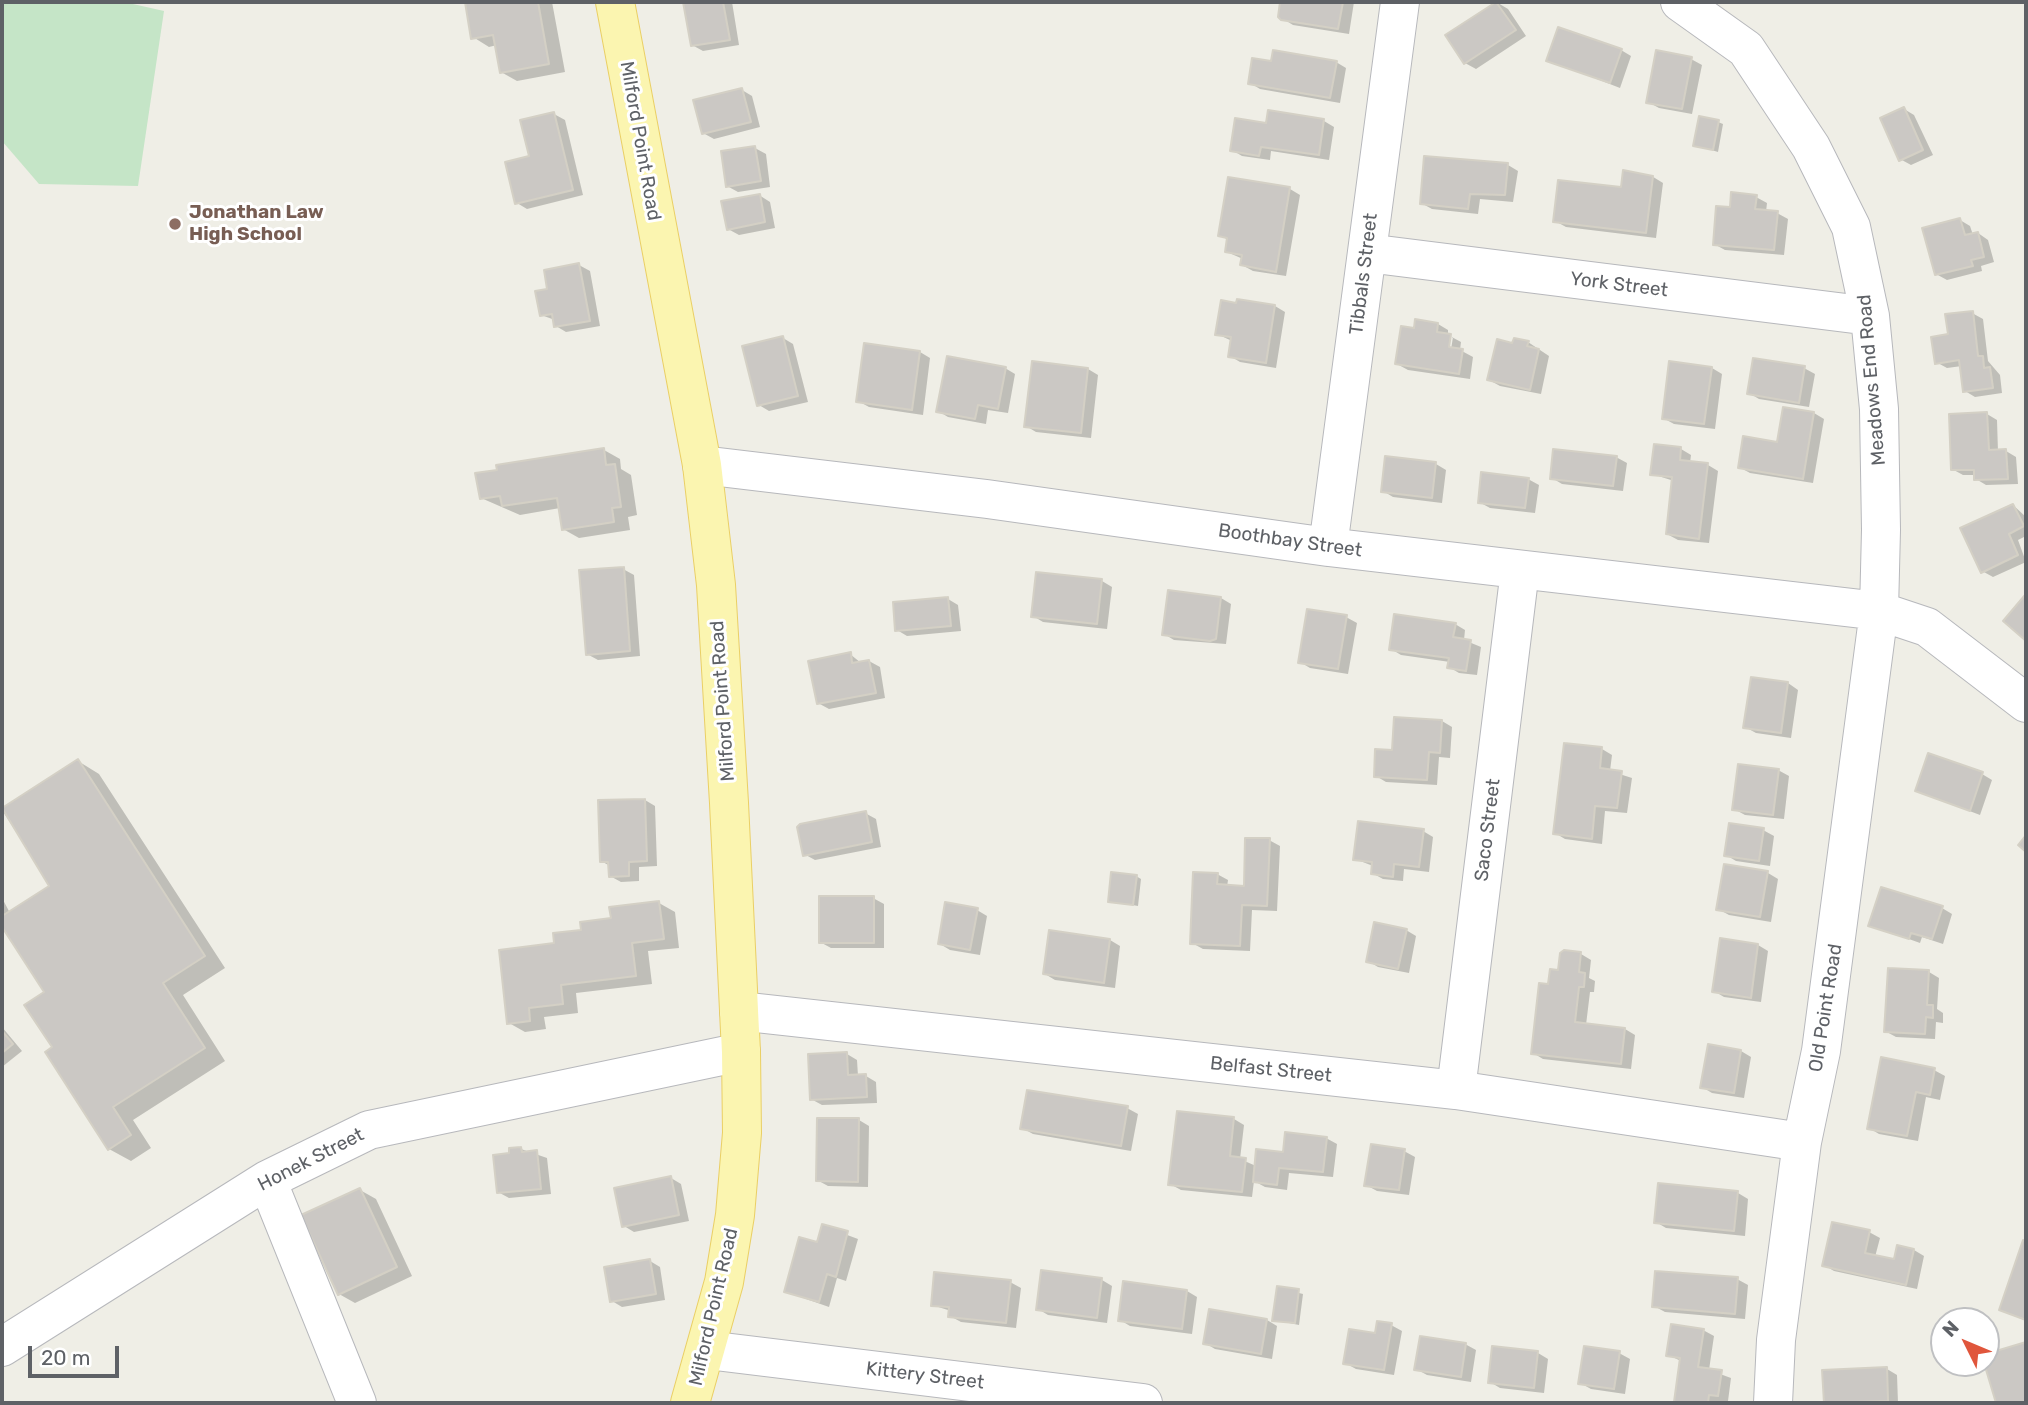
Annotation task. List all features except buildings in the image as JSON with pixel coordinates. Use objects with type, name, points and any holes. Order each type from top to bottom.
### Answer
[{"type":"main road","name":"Milford Point Road","points":[[615,2],[702,465],[716,585],[739,1011],[742,1133],[735,1215],[707,1350],[690,1403]]},
{"type":"street","name":"Tibbals Street","points":[[1328,547],[1399,2]]},
{"type":"street","name":"Meadows End Road","points":[[1680,2],[1746,49],[1811,146],[1851,227],[1870,317],[1881,467],[1879,611]]},
{"type":"street","name":"York Street","points":[[1367,253],[1870,317]]},
{"type":"street","name":"Boothbay Street","points":[[702,465],[1001,501],[1328,547],[1879,611],[1927,627],[2026,703]]},
{"type":"street","name":"Saco Street","points":[[1456,1090],[1520,570]]},
{"type":"street","name":"Old Point Road","points":[[1773,1403],[1776,1340],[1802,1142],[1824,1026],[1879,611]]},
{"type":"street","name":"Belfast Street","points":[[739,1011],[1456,1090],[1802,1142]]},
{"type":"street","name":"Honek Street","points":[[2,1347],[267,1180],[369,1130],[741,1052]]},
{"type":"street","points":[[267,1180],[357,1403]]},
{"type":"street","name":"Kittery Street","points":[[707,1350],[1073,1399],[1143,1403]]},
{"type":"green space","points":[[2,2],[124,2],[164,11],[138,186],[39,184],[2,141]]},
{"type":"place","name":"Jonathan Law High School","points":[[175,224]]}]
